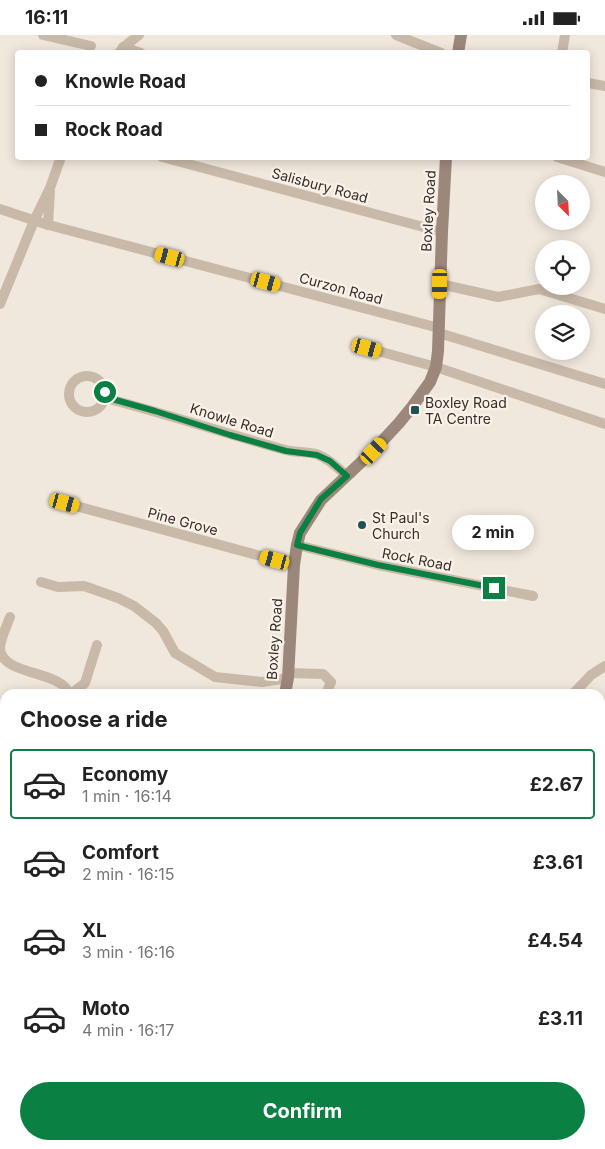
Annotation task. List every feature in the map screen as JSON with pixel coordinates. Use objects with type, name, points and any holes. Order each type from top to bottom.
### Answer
[{"type":"street","points":[[121,50],[139,35]]},
{"type":"street","points":[[396,35],[434,50]]},
{"type":"street","points":[[458,50],[461,35]]},
{"type":"street","points":[[562,50],[565,35]]},
{"type":"street","points":[[49,36],[91,46]]},
{"type":"street","points":[[590,83],[605,86]]},
{"type":"street","points":[[0,304],[34,221],[50,188],[60,160]]},
{"type":"street","name":"Salisbury Road","points":[[173,160],[442,232]]},
{"type":"street","name":"Boxley Road","points":[[287,689],[294,565],[300,533],[321,499],[374,451],[399,423],[430,382],[436,367],[446,160]]},
{"type":"street","points":[[567,160],[605,172]]},
{"type":"street","points":[[48,225],[50,188]]},
{"type":"street","name":"Curzon Road","points":[[0,209],[48,225],[439,331],[605,384]]},
{"type":"street","points":[[440,284],[498,297],[539,289],[605,309]]},
{"type":"street","points":[[367,348],[436,367],[605,424]]},
{"type":"street","name":"Knowle Road","points":[[105,397],[286,451],[317,455],[330,461],[347,476]]},
{"type":"street","name":"Pine Grove","points":[[65,503],[294,565]]},
{"type":"street","name":"Rock Road","points":[[297,545],[378,565],[533,596]]},
{"type":"street","points":[[41,582],[64,588],[84,586],[134,606],[156,623],[176,653],[215,677],[262,682],[288,675],[323,674],[331,682],[328,689]]},
{"type":"street","points":[[10,617],[0,647],[1,656],[8,664],[62,683],[67,689]]},
{"type":"street","points":[[77,689],[85,683],[97,645]]},
{"type":"street","points":[[577,689],[591,675],[605,666]]},
{"type":"place","name":"Boxley Road TA Centre","points":[[415,410]]},
{"type":"place","name":"St Paul's Church","points":[[362,525]]},
{"type":"route","points":[[105,392],[105,397],[286,451],[317,455],[330,461],[347,476],[321,499],[300,533],[297,545],[378,565],[494,588]]}]
